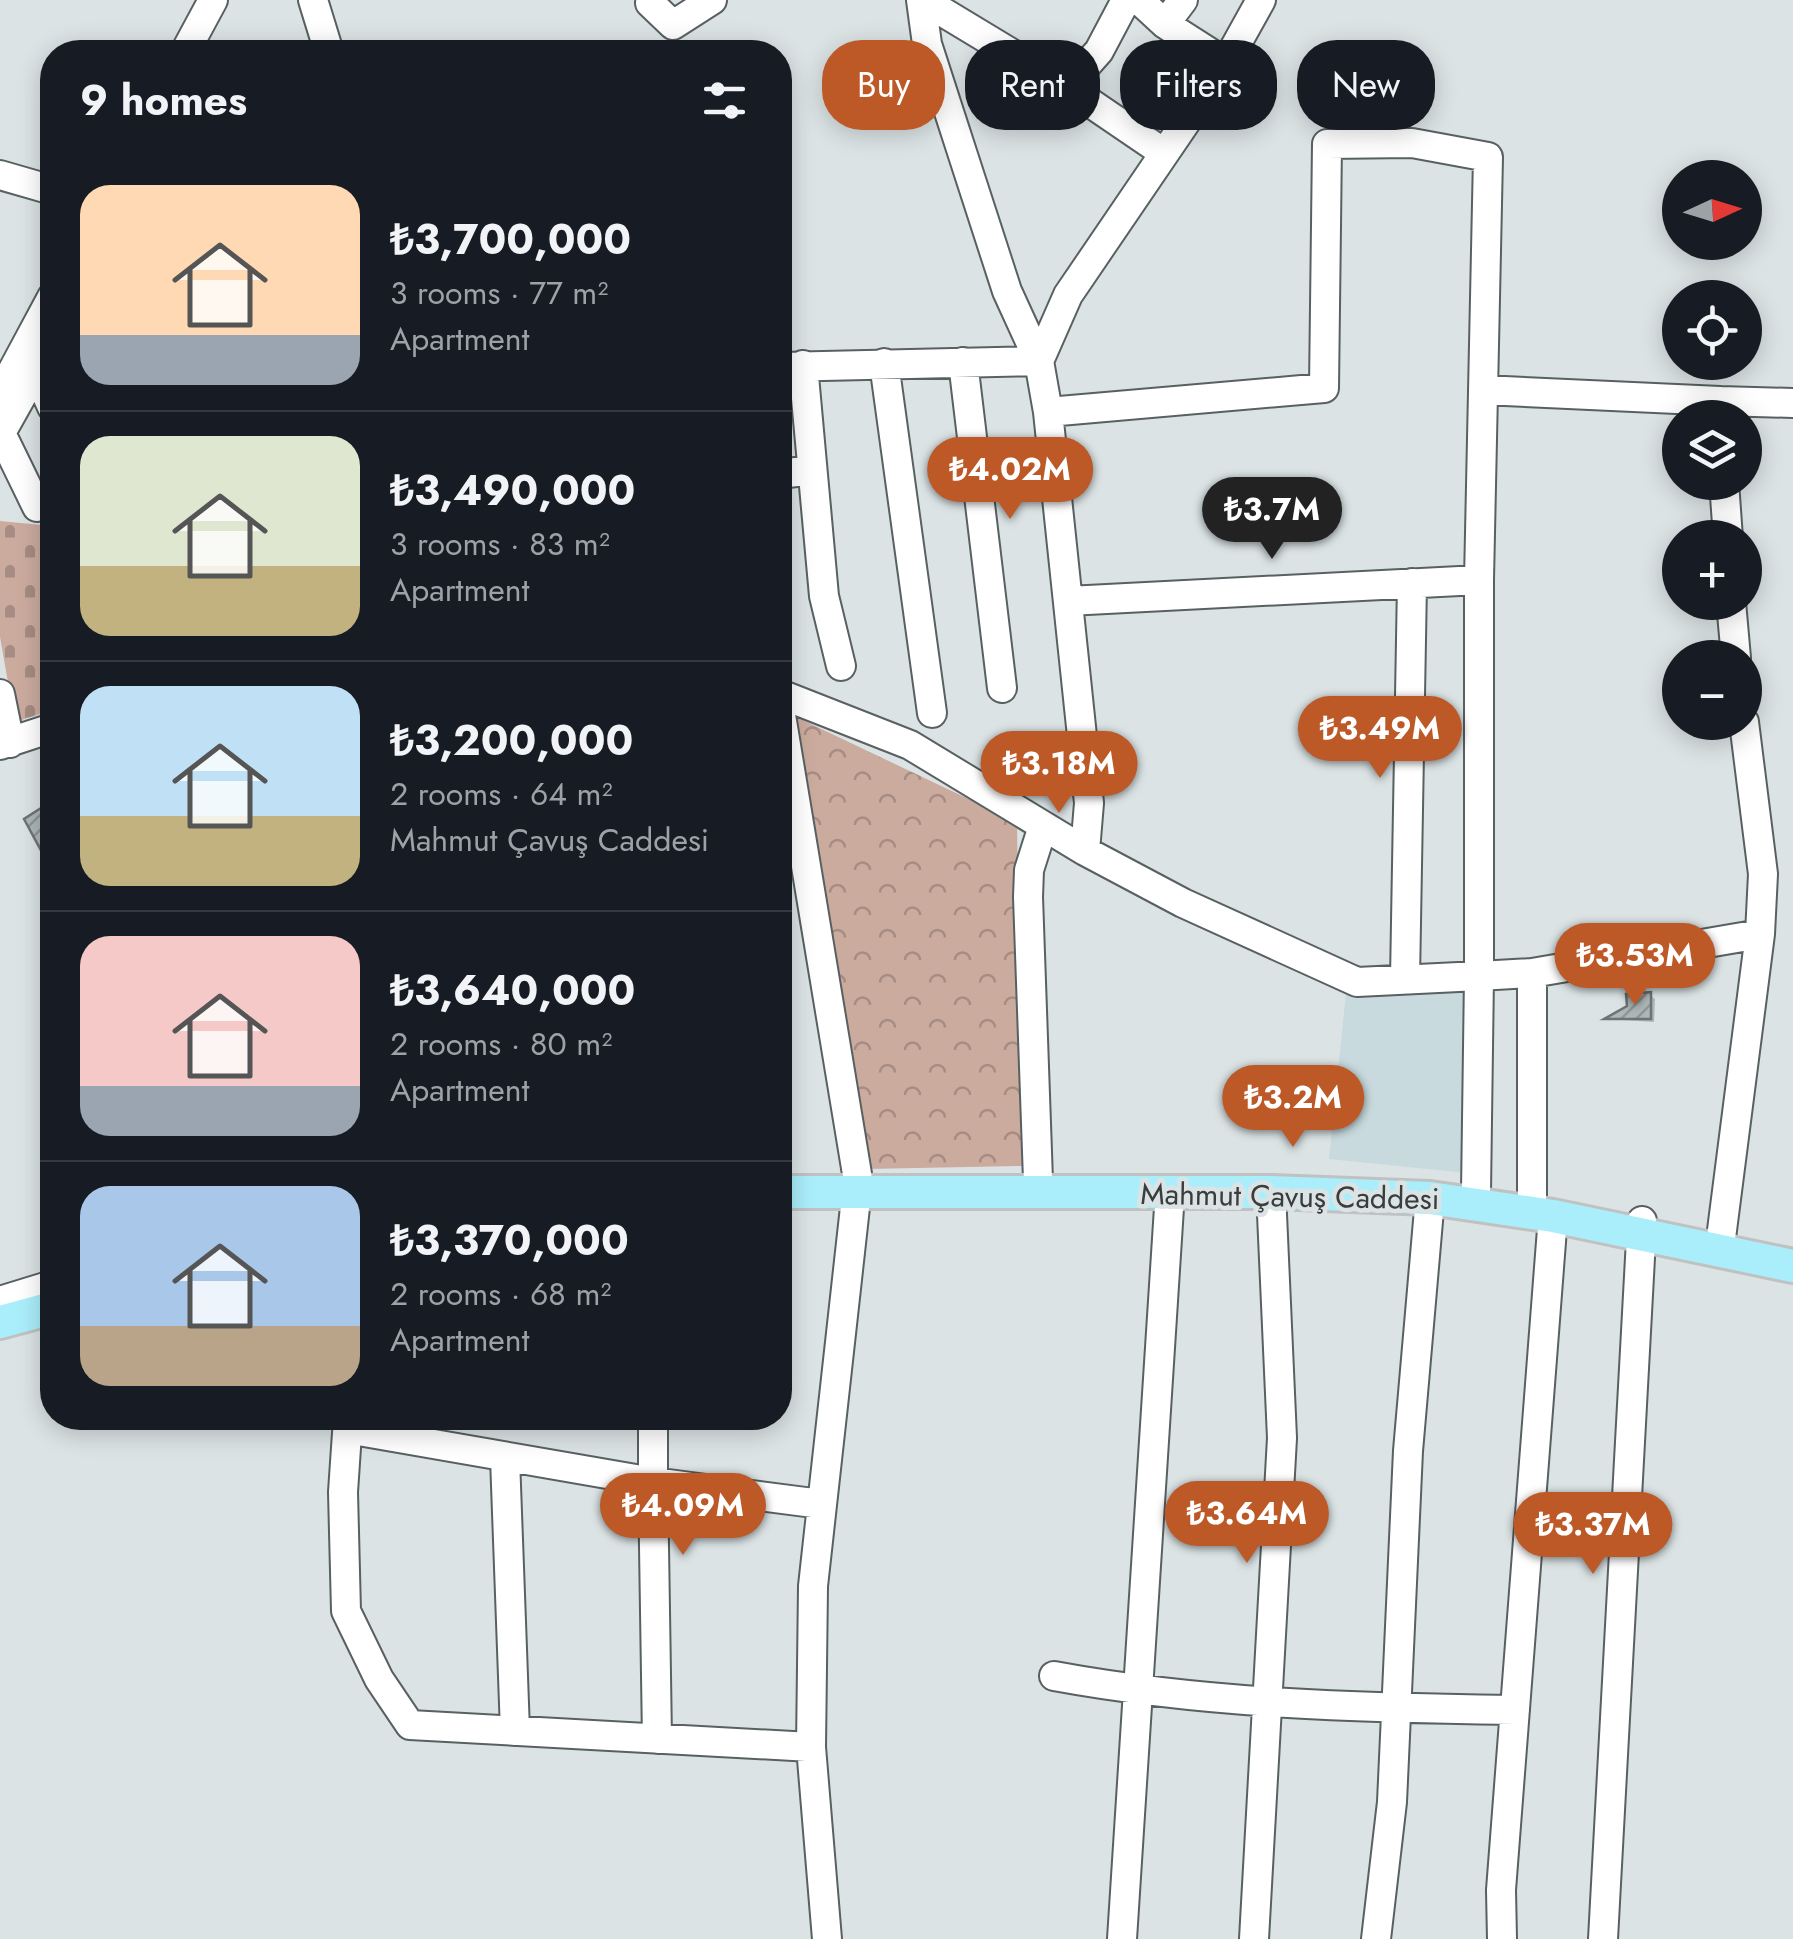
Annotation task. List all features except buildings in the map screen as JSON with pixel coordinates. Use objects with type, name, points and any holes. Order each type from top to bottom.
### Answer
[{"type":"main road","points":[[792,1181],[858,1186],[1038,1180],[1326,1182],[1476,1192],[1543,1208]]},
{"type":"main road","name":"Mahmut Çavuş Caddesi","points":[[792,1191],[858,1186],[1430,1198],[1543,1208],[1793,1266]]},
{"type":"main road","points":[[1641,1228],[1721,1238],[1793,1253]]},
{"type":"main road","points":[[0,1304],[40,1296]]},
{"type":"main road","points":[[0,1322],[40,1311]]},
{"type":"street","points":[[191,40],[213,0]]},
{"type":"street","points":[[313,0],[325,40]]},
{"type":"street","points":[[650,4],[674,25],[712,0]]},
{"type":"street","points":[[922,0],[985,40]]},
{"type":"street","points":[[922,0],[927,44],[1001,272],[1039,361],[1048,412],[1090,803],[1085,850]]},
{"type":"street","points":[[1100,49],[1126,0]]},
{"type":"street","points":[[1139,0],[1164,24],[1189,40]]},
{"type":"street","points":[[1164,24],[1183,0]]},
{"type":"street","points":[[1239,40],[1261,0]]},
{"type":"street","points":[[1100,108],[1164,153]]},
{"type":"street","points":[[1039,361],[1068,295],[1180,130]]},
{"type":"street","points":[[1048,412],[1324,388],[1327,144],[1412,143],[1488,157],[1479,580],[1476,1192]]},
{"type":"street","points":[[0,176],[40,187]]},
{"type":"street","points":[[0,394],[40,319]]},
{"type":"street","points":[[792,366],[1039,361]]},
{"type":"street","points":[[962,362],[1002,688]]},
{"type":"street","points":[[884,363],[932,713]]},
{"type":"street","points":[[37,508],[1,433],[40,364]]},
{"type":"street","points":[[36,371],[40,380]]},
{"type":"street","points":[[792,371],[812,470],[824,596],[842,666]]},
{"type":"street","points":[[1483,390],[1662,404]]},
{"type":"street","points":[[1762,405],[1793,402]]},
{"type":"street","points":[[792,472],[812,470]]},
{"type":"street","points":[[1068,601],[1479,580]]},
{"type":"street","points":[[1405,980],[1412,583]]},
{"type":"street","points":[[0,694],[5,744],[40,732]]},
{"type":"street","points":[[792,699],[910,745],[1043,826],[1183,903],[1357,982],[1532,973],[1760,934]]},
{"type":"street","points":[[1721,1238],[1760,934],[1763,874],[1746,740]]},
{"type":"street","points":[[792,783],[858,1186],[813,1586],[811,1746],[826,1939]]},
{"type":"street","points":[[1038,1180],[1028,897],[1029,870],[1043,826]]},
{"type":"street","points":[[1502,1939],[1501,1890],[1543,1208],[1532,973]]},
{"type":"street","points":[[1122,1939],[1170,1192]]},
{"type":"street","points":[[1254,1939],[1282,1438],[1271,1192]]},
{"type":"street","points":[[1376,1939],[1397,1708],[1408,1452],[1430,1198]]},
{"type":"street","points":[[1603,1939],[1641,1228]]},
{"type":"street","points":[[0,1304],[40,1289]]},
{"type":"street","points":[[347,1430],[343,1492],[346,1611],[379,1679],[410,1725],[811,1746]]},
{"type":"street","points":[[379,1430],[505,1458],[822,1504]]},
{"type":"street","points":[[653,1430],[657,1740]]},
{"type":"street","points":[[505,1458],[515,1731]]},
{"type":"street","points":[[1054,1676],[1139,1691],[1397,1708],[1515,1710]]},
{"type":"shaded area","points":[[1466,988],[1467,1173],[1329,1159],[1346,993]]},
{"type":"green space","points":[[0,521],[40,525],[40,714],[15,722],[0,637]]},
{"type":"green space","points":[[792,715],[1017,822],[1022,1166],[867,1169]]}]
